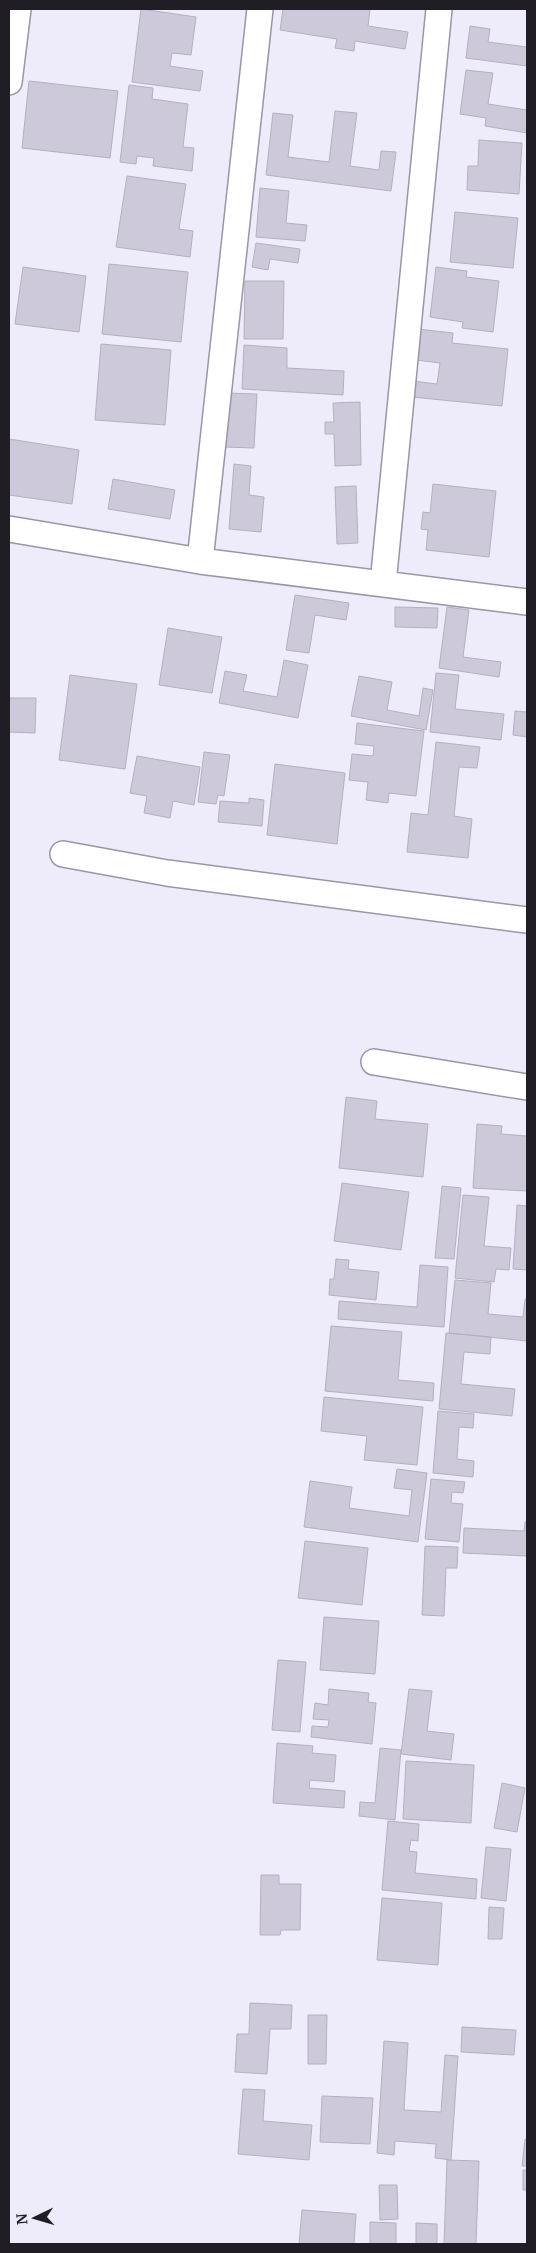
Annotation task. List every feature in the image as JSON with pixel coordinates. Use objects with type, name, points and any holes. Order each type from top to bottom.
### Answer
[{"type":"street","points":[[9,82],[18,9]]},
{"type":"street","points":[[200,562],[260,9]]},
{"type":"street","points":[[383,584],[439,9]]},
{"type":"street","points":[[9,529],[200,562],[527,602]]},
{"type":"street","points":[[63,854],[167,873],[527,920]]},
{"type":"street","points":[[374,1062],[527,1087]]},
{"type":"building","points":[[141,9],[196,17],[191,55],[172,53],[170,66],[203,71],[200,91],[132,82]]},
{"type":"building","points":[[283,9],[370,9],[368,26],[408,32],[405,49],[355,41],[354,51],[335,48],[337,39],[280,30]]},
{"type":"building","points":[[470,26],[490,29],[488,42],[527,47],[527,66],[466,58]]},
{"type":"building","points":[[466,70],[493,73],[488,104],[527,110],[527,133],[485,126],[486,118],[460,114]]},
{"type":"building","points":[[29,81],[118,91],[110,158],[22,148]]},
{"type":"building","points":[[129,85],[153,88],[152,99],[188,104],[183,147],[194,148],[192,171],[153,166],[154,158],[137,156],[136,164],[120,162]]},
{"type":"building","points":[[335,111],[357,113],[350,166],[379,170],[381,151],[396,152],[391,191],[266,175],[273,113],[293,115],[288,157],[329,162]]},
{"type":"building","points":[[479,140],[522,143],[519,194],[467,190],[468,166],[478,166]]},
{"type":"building","points":[[127,176],[186,184],[179,229],[193,231],[190,257],[116,247]]},
{"type":"building","points":[[260,188],[289,191],[286,223],[307,225],[305,241],[256,237]]},
{"type":"building","points":[[455,212],[518,218],[513,268],[450,262]]},
{"type":"building","points":[[256,243],[300,249],[298,263],[270,259],[268,270],[252,267]]},
{"type":"building","points":[[109,264],[188,272],[181,342],[102,334]]},
{"type":"building","points":[[23,267],[86,276],[79,332],[15,324]]},
{"type":"building","points":[[436,267],[467,271],[466,277],[499,281],[493,332],[462,328],[463,322],[430,317]]},
{"type":"building","points":[[245,281],[284,281],[283,339],[244,339]]},
{"type":"building","points":[[418,329],[453,333],[452,343],[508,349],[502,406],[412,397],[413,381],[437,384],[440,363],[416,360]]},
{"type":"building","points":[[101,344],[171,350],[165,425],[95,420]]},
{"type":"building","points":[[244,345],[287,348],[287,368],[344,371],[343,395],[242,389]]},
{"type":"building","points":[[227,393],[257,394],[254,448],[224,447]]},
{"type":"building","points":[[360,402],[361,465],[335,466],[334,434],[325,434],[325,422],[334,422],[333,403]]},
{"type":"building","points":[[9,439],[79,450],[72,504],[9,495]]},
{"type":"building","points":[[234,464],[251,466],[249,495],[264,497],[261,532],[229,529]]},
{"type":"building","points":[[113,479],[175,490],[170,519],[108,509]]},
{"type":"building","points":[[433,484],[496,491],[489,557],[426,550],[428,530],[421,529],[423,512],[430,513]]},
{"type":"building","points":[[356,486],[358,543],[337,544],[335,487]]},
{"type":"building","points":[[295,595],[349,603],[346,620],[315,615],[309,653],[286,650]]},
{"type":"building","points":[[395,607],[438,608],[437,628],[395,627]]},
{"type":"building","points":[[447,607],[469,610],[463,657],[501,662],[499,677],[439,668]]},
{"type":"building","points":[[168,628],[222,637],[212,693],[159,685]]},
{"type":"building","points":[[284,660],[308,665],[298,718],[219,703],[225,671],[247,675],[243,691],[277,697]]},
{"type":"building","points":[[436,673],[459,675],[455,709],[504,714],[501,740],[430,732]]},
{"type":"building","points":[[70,675],[137,684],[125,769],[59,760]]},
{"type":"building","points":[[359,676],[392,682],[387,710],[419,716],[423,688],[433,690],[426,730],[351,716]]},
{"type":"building","points":[[9,698],[36,698],[35,733],[9,732]]},
{"type":"building","points":[[515,711],[527,712],[527,737],[513,735]]},
{"type":"building","points":[[357,723],[424,731],[416,796],[389,793],[388,803],[366,800],[368,782],[349,780],[352,754],[373,756],[374,746],[355,744]]},
{"type":"building","points":[[436,742],[480,747],[477,768],[459,767],[454,816],[472,819],[468,858],[407,852],[411,813],[428,815]]},
{"type":"building","points":[[204,752],[230,755],[224,796],[218,795],[216,804],[198,802]]},
{"type":"building","points":[[137,756],[200,767],[194,805],[173,801],[170,818],[144,813],[147,796],[130,793]]},
{"type":"building","points":[[275,764],[345,773],[337,844],[267,835]]},
{"type":"building","points":[[249,798],[264,800],[262,826],[218,822],[220,801],[249,803]]},
{"type":"building","points":[[346,1097],[377,1101],[375,1119],[428,1124],[423,1177],[339,1168]]},
{"type":"building","points":[[477,1124],[502,1126],[501,1134],[527,1136],[527,1191],[473,1188]]},
{"type":"building","points":[[342,1183],[409,1192],[401,1250],[334,1241]]},
{"type":"building","points":[[442,1186],[461,1188],[454,1259],[435,1258]]},
{"type":"building","points":[[463,1195],[489,1197],[484,1246],[511,1248],[509,1270],[496,1269],[494,1282],[455,1278]]},
{"type":"building","points":[[517,1205],[527,1206],[527,1270],[513,1269]]},
{"type":"building","points":[[336,1259],[349,1260],[348,1269],[379,1272],[376,1300],[329,1295],[330,1279],[334,1279]]},
{"type":"building","points":[[420,1265],[448,1267],[444,1327],[338,1319],[339,1301],[417,1307]]},
{"type":"building","points":[[455,1280],[491,1283],[488,1314],[523,1317],[525,1299],[527,1299],[527,1341],[449,1333]]},
{"type":"building","points":[[331,1326],[402,1332],[398,1380],[434,1383],[433,1401],[325,1391]]},
{"type":"building","points":[[446,1333],[491,1337],[490,1354],[464,1352],[461,1384],[515,1389],[512,1416],[439,1409]]},
{"type":"building","points":[[324,1397],[423,1407],[417,1465],[364,1460],[367,1436],[321,1431]]},
{"type":"building","points":[[438,1411],[474,1414],[473,1428],[459,1427],[457,1459],[474,1461],[473,1477],[433,1473]]},
{"type":"building","points":[[397,1469],[427,1473],[418,1542],[304,1527],[310,1481],[352,1487],[349,1508],[409,1516],[412,1490],[394,1488]]},
{"type":"building","points":[[431,1479],[465,1482],[463,1493],[452,1492],[451,1503],[463,1504],[459,1542],[425,1539]]},
{"type":"building","points":[[525,1522],[527,1522],[527,1556],[463,1553],[464,1528],[524,1531]]},
{"type":"building","points":[[305,1541],[368,1548],[362,1605],[298,1598]]},
{"type":"building","points":[[425,1546],[458,1547],[457,1568],[446,1568],[444,1616],[422,1615]]},
{"type":"building","points":[[324,1617],[379,1621],[375,1674],[320,1670]]},
{"type":"building","points":[[278,1660],[306,1662],[300,1732],[272,1730]]},
{"type":"building","points":[[329,1689],[369,1693],[368,1702],[376,1703],[372,1744],[311,1737],[312,1726],[328,1727],[329,1720],[313,1719],[315,1703],[328,1705]]},
{"type":"building","points":[[409,1689],[432,1691],[427,1731],[454,1734],[451,1760],[401,1754]]},
{"type":"building","points":[[277,1743],[313,1746],[312,1753],[336,1755],[334,1782],[310,1780],[309,1788],[345,1791],[344,1808],[273,1803]]},
{"type":"building","points":[[380,1748],[401,1750],[395,1820],[359,1816],[360,1802],[375,1803]]},
{"type":"building","points":[[406,1761],[474,1765],[471,1823],[403,1819]]},
{"type":"building","points":[[502,1783],[525,1788],[517,1832],[494,1828]]},
{"type":"building","points":[[388,1821],[419,1824],[418,1841],[411,1840],[409,1851],[417,1852],[415,1873],[477,1879],[476,1899],[382,1890]]},
{"type":"building","points":[[486,1847],[511,1849],[506,1901],[481,1898]]},
{"type":"building","points":[[261,1875],[279,1875],[279,1884],[301,1884],[300,1930],[281,1930],[280,1935],[260,1935]]},
{"type":"building","points":[[382,1898],[442,1903],[438,1965],[377,1960]]},
{"type":"building","points":[[489,1907],[504,1908],[502,1939],[488,1939]]},
{"type":"building","points":[[250,2003],[292,2005],[291,2029],[270,2029],[267,2074],[235,2072],[237,2034],[249,2034]]},
{"type":"building","points":[[308,2015],[327,2015],[326,2064],[308,2064]]},
{"type":"building","points":[[462,2027],[516,2030],[514,2055],[461,2052]]},
{"type":"building","points":[[384,2041],[408,2043],[404,2110],[441,2112],[445,2055],[458,2056],[451,2160],[435,2158],[436,2144],[395,2141],[394,2155],[377,2153]]},
{"type":"building","points":[[243,2089],[265,2090],[263,2121],[312,2125],[309,2160],[238,2154]]},
{"type":"building","points":[[322,2096],[373,2098],[370,2144],[320,2142]]},
{"type":"building","points":[[525,2139],[527,2140],[527,2166],[522,2166]]},
{"type":"building","points":[[447,2160],[479,2161],[476,2244],[444,2244]]},
{"type":"building","points":[[523,2170],[527,2170],[527,2190],[523,2190]]},
{"type":"building","points":[[379,2185],[397,2185],[398,2219],[380,2220]]},
{"type":"building","points":[[302,2210],[356,2214],[354,2244],[299,2244]]},
{"type":"building","points":[[370,2222],[396,2223],[396,2244],[370,2244]]},
{"type":"building","points":[[416,2223],[437,2224],[437,2244],[416,2244]]}]
